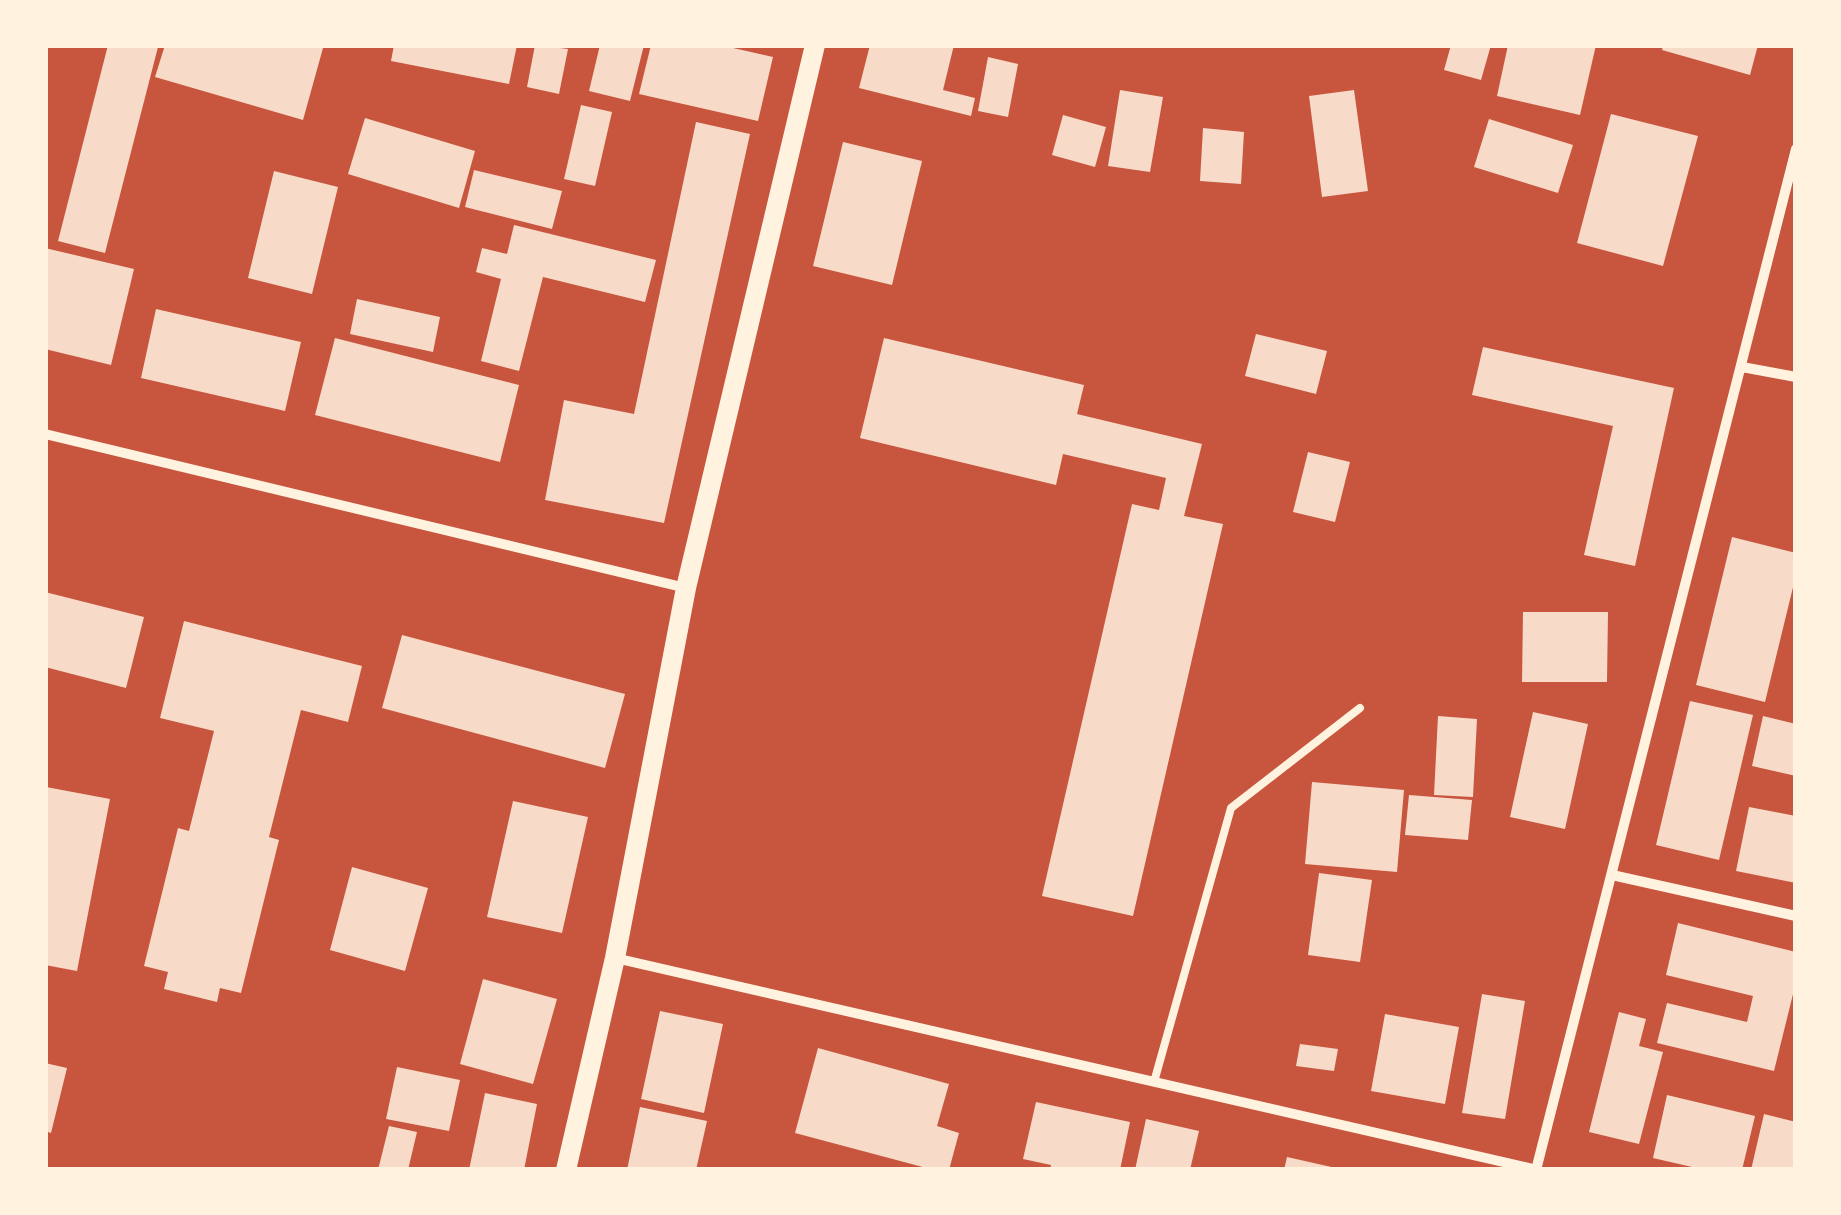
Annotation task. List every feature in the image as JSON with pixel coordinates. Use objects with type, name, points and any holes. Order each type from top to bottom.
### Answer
[{"type":"main road","points":[[566,1170],[615,958],[686,588],[814,45]]},
{"type":"street","points":[[615,958],[1537,1170],[1796,149]]},
{"type":"street","points":[[1742,367],[1796,377]]},
{"type":"street","points":[[45,434],[686,588]]},
{"type":"street","points":[[1612,876],[1796,916]]},
{"type":"lane","points":[[1154,1082],[1231,808],[1360,708]]},
{"type":"building","points":[[108,45],[158,47],[105,253],[58,241]]},
{"type":"building","points":[[165,45],[323,48],[303,120],[155,77]]},
{"type":"building","points":[[394,45],[517,45],[509,84],[391,61]]},
{"type":"building","points":[[535,45],[568,49],[559,94],[527,87]]},
{"type":"building","points":[[600,45],[644,45],[630,101],[589,91]]},
{"type":"building","points":[[651,45],[720,45],[773,57],[758,121],[639,94]]},
{"type":"building","points":[[870,45],[954,45],[943,90],[975,98],[971,116],[859,88]]},
{"type":"building","points":[[1451,45],[1491,45],[1481,80],[1444,70]]},
{"type":"building","points":[[1508,45],[1596,45],[1580,115],[1497,96]]},
{"type":"building","points":[[1663,45],[1758,45],[1750,75],[1662,50]]},
{"type":"building","points":[[988,57],[1018,64],[1008,117],[978,111]]},
{"type":"building","points":[[1120,90],[1163,97],[1150,172],[1108,166]]},
{"type":"building","points":[[1354,90],[1368,191],[1322,197],[1309,96]]},
{"type":"building","points":[[581,105],[612,112],[595,186],[564,179]]},
{"type":"building","points":[[1611,114],[1698,136],[1663,266],[1577,243]]},
{"type":"building","points":[[1063,115],[1106,127],[1095,167],[1052,155]]},
{"type":"building","points":[[365,118],[475,151],[459,208],[348,174]]},
{"type":"building","points":[[1489,119],[1573,145],[1558,193],[1474,167]]},
{"type":"building","points":[[696,122],[750,134],[664,523],[545,500],[564,400],[634,414]]},
{"type":"building","points":[[1203,128],[1244,132],[1241,184],[1200,181]]},
{"type":"building","points":[[843,142],[922,161],[892,285],[813,266]]},
{"type":"building","points":[[474,170],[562,191],[552,229],[465,207]]},
{"type":"building","points":[[274,171],[338,187],[312,294],[248,278]]},
{"type":"building","points":[[514,225],[656,260],[645,302],[543,277],[519,371],[481,361],[501,279],[476,272],[482,248],[507,254]]},
{"type":"building","points":[[45,248],[134,269],[111,365],[45,349]]},
{"type":"building","points":[[357,299],[440,317],[433,352],[350,334]]},
{"type":"building","points":[[156,309],[301,342],[285,411],[141,378]]},
{"type":"building","points":[[1256,334],[1327,351],[1316,394],[1245,376]]},
{"type":"building","points":[[335,338],[519,385],[500,462],[315,415]]},
{"type":"building","points":[[884,338],[1084,385],[1077,414],[1202,444],[1184,516],[1223,524],[1133,916],[1042,896],[1132,504],[1159,510],[1166,478],[1063,454],[1056,485],[860,438]]},
{"type":"building","points":[[1483,347],[1674,388],[1635,566],[1584,555],[1613,426],[1472,395]]},
{"type":"building","points":[[1308,452],[1350,462],[1335,522],[1293,512]]},
{"type":"building","points":[[1732,537],[1796,553],[1796,575],[1765,702],[1696,685]]},
{"type":"building","points":[[45,592],[144,617],[126,688],[45,667]]},
{"type":"building","points":[[1523,612],[1608,612],[1607,682],[1522,682]]},
{"type":"building","points":[[184,621],[362,666],[348,722],[301,710],[269,837],[279,840],[241,993],[220,988],[217,1002],[164,989],[168,972],[144,966],[178,828],[189,831],[214,731],[160,718]]},
{"type":"building","points":[[402,635],[625,694],[605,768],[382,708]]},
{"type":"building","points":[[1690,701],[1753,715],[1719,860],[1656,845]]},
{"type":"building","points":[[1533,712],[1588,724],[1565,829],[1510,817]]},
{"type":"building","points":[[1438,716],[1477,719],[1473,797],[1434,795]]},
{"type":"building","points":[[1763,716],[1796,724],[1796,776],[1752,766]]},
{"type":"building","points":[[1312,782],[1404,790],[1397,872],[1305,864]]},
{"type":"building","points":[[46,787],[110,799],[77,971],[45,965]]},
{"type":"building","points":[[1409,795],[1472,800],[1468,840],[1405,835]]},
{"type":"building","points":[[513,801],[588,817],[562,933],[487,917]]},
{"type":"building","points":[[1749,807],[1796,816],[1796,883],[1736,871]]},
{"type":"building","points":[[352,867],[428,888],[405,971],[330,950]]},
{"type":"building","points":[[1319,873],[1372,880],[1360,962],[1308,955]]},
{"type":"building","points":[[1678,923],[1796,952],[1796,982],[1774,1071],[1657,1043],[1667,1003],[1747,1022],[1753,996],[1666,975]]},
{"type":"building","points":[[483,979],[557,999],[533,1084],[460,1064]]},
{"type":"building","points":[[1482,994],[1525,1001],[1505,1119],[1462,1113]]},
{"type":"building","points":[[660,1011],[723,1024],[704,1113],[641,1099]]},
{"type":"building","points":[[1619,1012],[1646,1019],[1639,1046],[1663,1052],[1639,1144],[1589,1132]]},
{"type":"building","points":[[1385,1014],[1459,1027],[1445,1104],[1371,1091]]},
{"type":"building","points":[[1300,1044],[1338,1049],[1334,1071],[1296,1066]]},
{"type":"building","points":[[818,1048],[949,1084],[937,1126],[959,1133],[949,1170],[934,1170],[795,1133]]},
{"type":"building","points":[[45,1063],[67,1068],[51,1133],[45,1131]]},
{"type":"building","points":[[397,1067],[460,1080],[449,1131],[386,1119]]},
{"type":"building","points":[[485,1093],[537,1104],[524,1170],[469,1170]]},
{"type":"building","points":[[1667,1095],[1755,1116],[1742,1170],[1705,1170],[1653,1158]]},
{"type":"building","points":[[1036,1102],[1130,1122],[1120,1170],[1050,1170],[1051,1165],[1023,1159]]},
{"type":"building","points":[[640,1107],[707,1121],[696,1170],[627,1170]]},
{"type":"building","points":[[1764,1114],[1796,1122],[1796,1170],[1751,1170]]},
{"type":"building","points":[[1146,1119],[1199,1131],[1190,1170],[1135,1170]]},
{"type":"building","points":[[389,1126],[417,1132],[408,1170],[378,1170]]},
{"type":"building","points":[[1287,1157],[1336,1168],[1336,1170],[1284,1170]]}]
